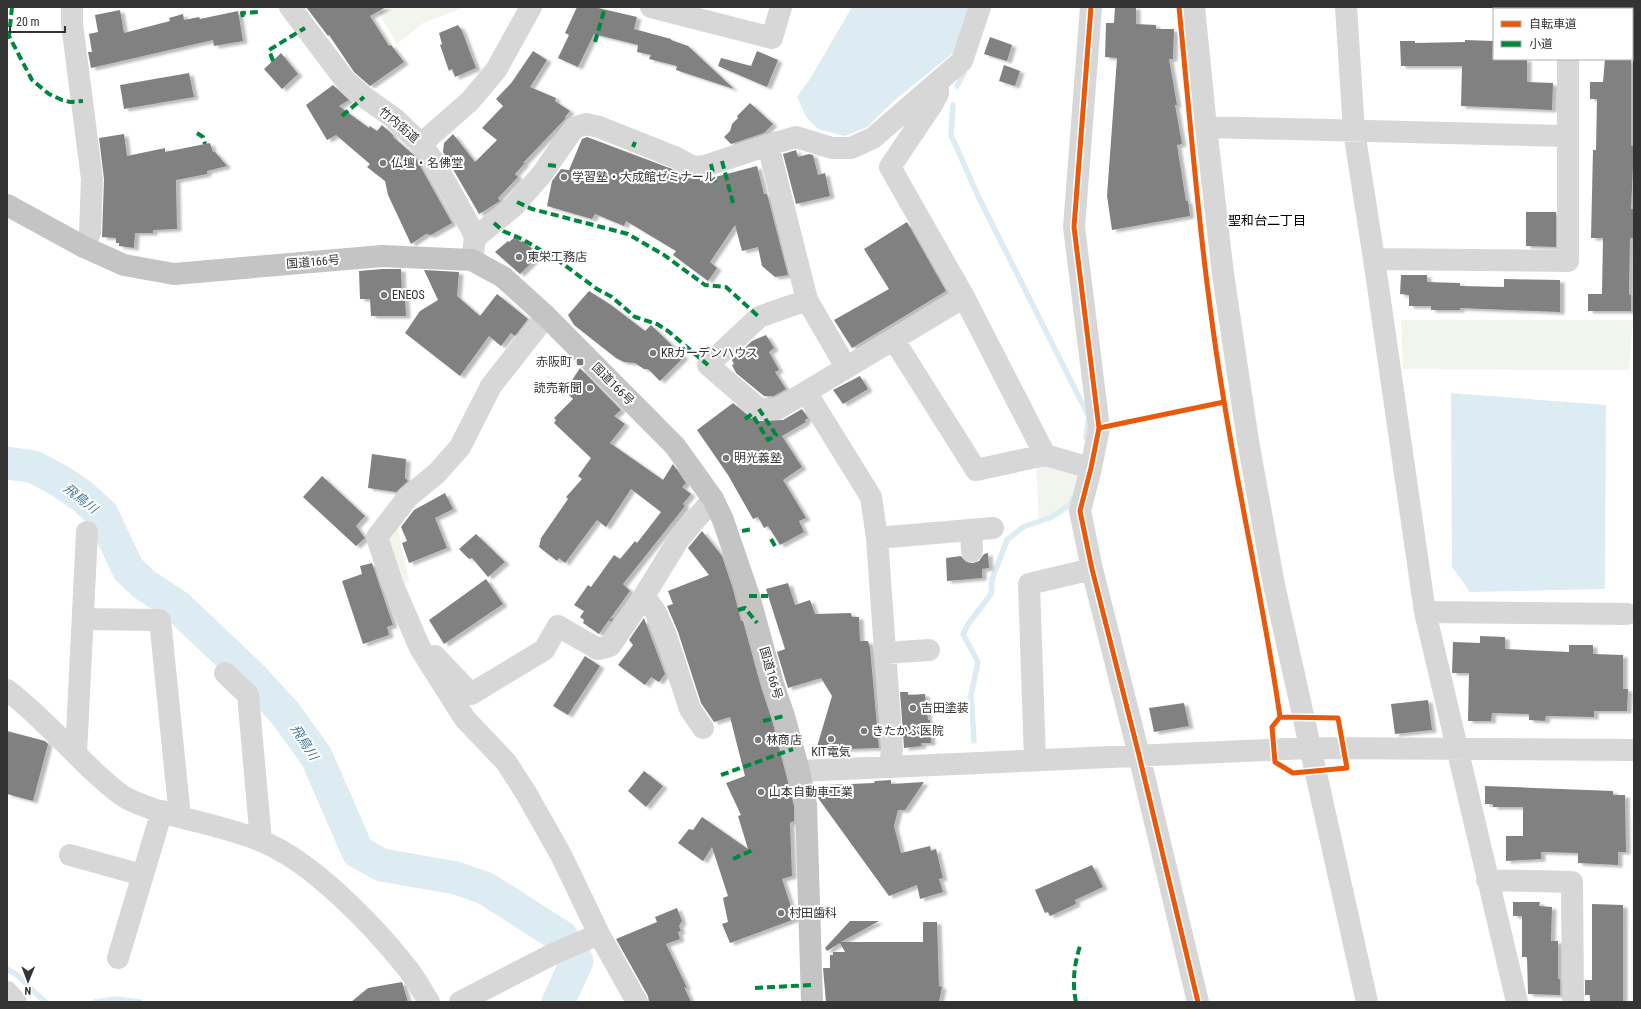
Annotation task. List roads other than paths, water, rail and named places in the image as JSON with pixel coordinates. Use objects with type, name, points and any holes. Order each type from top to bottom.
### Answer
[{"type":"highway","name":"国道166号","points":[[7,205],[84,247],[124,265],[174,274],[382,256],[472,260],[503,277],[546,316],[675,446],[713,499],[723,520],[749,596],[799,771],[808,823],[812,1002]]},
{"type":"street","points":[[72,7],[72,24],[92,179],[90,233],[84,247]]},
{"type":"street","name":"竹内街道","points":[[290,7],[345,80],[364,97],[394,118],[421,144],[433,160],[475,238]]},
{"type":"street","points":[[421,144],[470,101],[496,70],[531,7]]},
{"type":"street","points":[[651,7],[772,38],[781,7]]},
{"type":"street","points":[[472,260],[475,238],[514,206],[542,174],[574,128],[586,124],[599,128],[677,158],[693,167],[705,166],[796,137],[832,148],[850,148],[859,146],[873,138],[962,61],[980,7]]},
{"type":"street","points":[[1091,7],[1074,227],[1099,428],[1080,511],[1092,570],[1139,755],[1198,1002]]},
{"type":"street","points":[[1194,7],[1223,274],[1248,441],[1274,585],[1367,1002]]},
{"type":"street","points":[[1346,7],[1354,131],[1425,612],[1517,1002]]},
{"type":"street","points":[[1374,259],[1568,261],[1568,60]]},
{"type":"street","points":[[938,81],[938,93],[933,104],[890,167],[964,297],[1045,455]]},
{"type":"street","points":[[1206,127],[1568,136]]},
{"type":"street","points":[[768,145],[807,300],[846,367]]},
{"type":"street","points":[[807,300],[758,317],[708,365],[759,408],[777,409],[964,297]]},
{"type":"street","points":[[546,316],[492,386],[460,448],[437,473],[408,497],[377,537],[392,583],[420,648],[465,719],[506,762],[526,793],[561,856],[600,934],[637,1002]]},
{"type":"street","points":[[894,340],[976,470],[1045,455],[1091,468]]},
{"type":"street","points":[[806,392],[871,497],[877,538],[892,749],[890,766]]},
{"type":"street","points":[[415,637],[472,694],[544,650],[558,626],[598,649],[610,646],[644,596],[679,539],[713,499]]},
{"type":"street","points":[[877,538],[972,541],[993,528]]},
{"type":"street","points":[[76,754],[87,532]]},
{"type":"street","points":[[1035,760],[1028,584],[1092,570]]},
{"type":"street","points":[[644,596],[655,611],[666,636],[690,709],[703,728]]},
{"type":"street","points":[[1425,612],[1627,614]]},
{"type":"street","points":[[83,619],[160,620],[171,814],[142,875],[118,958]]},
{"type":"street","points":[[885,653],[929,650]]},
{"type":"street","points":[[225,673],[248,695],[261,841]]},
{"type":"street","points":[[7,690],[27,705],[101,778],[128,798],[171,814],[261,841],[302,864],[360,915],[409,970],[429,1002]]},
{"type":"street","points":[[799,771],[1310,748],[1457,747],[1634,750]]},
{"type":"street","points":[[70,854],[142,875]]},
{"type":"street","points":[[1487,880],[1572,882],[1573,1002]]},
{"type":"street","points":[[460,1002],[553,954],[600,934]]},
{"type":"street","points":[[7,992],[16,1002]]},
{"type":"waterway","points":[[957,86],[964,73]]},
{"type":"waterway","points":[[953,105],[951,135],[978,196],[1089,417],[1086,437]]},
{"type":"waterway","name":"飛鳥川","points":[[7,463],[34,467],[60,481],[82,496],[102,514],[128,569],[145,585],[177,606],[249,674],[285,713],[316,756],[358,852],[382,865],[456,878],[485,888],[562,937],[577,961],[558,1002]]},
{"type":"waterway","points":[[974,741],[971,695],[978,662],[963,634],[969,623],[991,594],[992,579],[1007,540],[1023,527],[1052,517],[1072,503],[1073,498]]},
{"type":"waterway","points":[[7,969],[16,974],[45,1002]]},
{"type":"waterway","points":[[95,1002],[116,999],[140,1002]]},
{"type":"place","name":"仏壇・名佛堂","points":[[383,163]]},
{"type":"place","name":"学習塾・大成館ゼミナール","points":[[564,177]]},
{"type":"place","name":"東栄工務店","points":[[519,257]]},
{"type":"place","name":"ENEOS","points":[[384,295]]},
{"type":"place","name":"KRガーデンハウス","points":[[653,353]]},
{"type":"place","name":"赤阪町","points":[[580,362]]},
{"type":"place","name":"読売新聞","points":[[590,388]]},
{"type":"place","name":"明光義塾","points":[[726,458]]},
{"type":"place","name":"吉田塗装","points":[[913,708]]},
{"type":"place","name":"きたかぶ医院","points":[[864,731]]},
{"type":"place","name":"KIT電気","points":[[831,739]]},
{"type":"place","name":"林商店","points":[[758,740]]},
{"type":"place","name":"山本自動車工業","points":[[761,792]]},
{"type":"place","name":"村田歯科","points":[[781,913]]},
{"type":"district","name":"聖和台二丁目","points":[[1267,220]]}]
